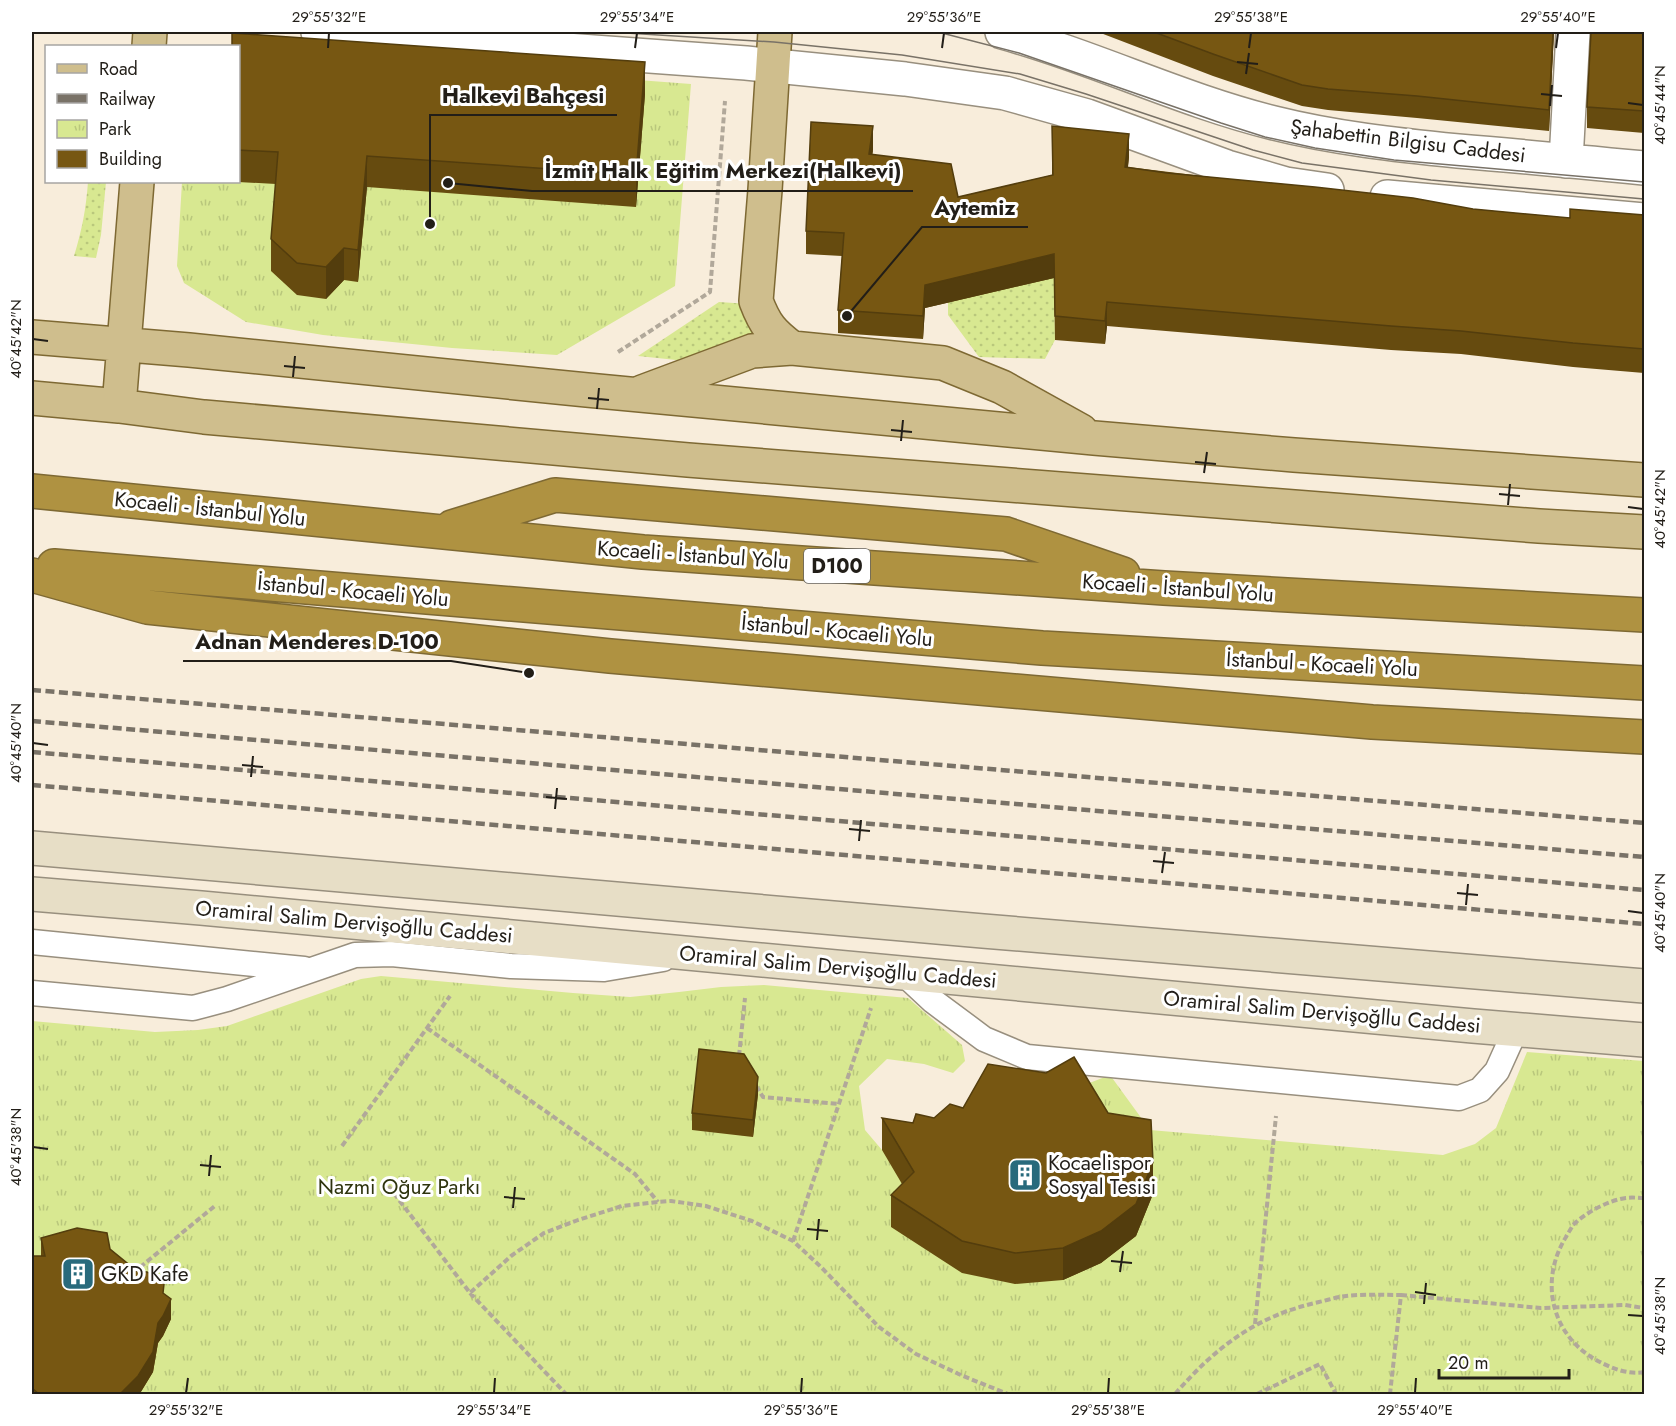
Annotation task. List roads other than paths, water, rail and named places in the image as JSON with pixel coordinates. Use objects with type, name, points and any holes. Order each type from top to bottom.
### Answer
[{"type":"highway","name":"Kocaeli - İstanbul Yolu","points":[[32,491],[643,552],[1164,588],[1644,615]]},
{"type":"highway","points":[[438,532],[555,495],[1006,534],[1164,588]]},
{"type":"highway","name":"İstanbul - Kocaeli Yolu","points":[[32,565],[1042,648],[1644,683]]},
{"type":"highway","points":[[32,575],[147,607],[610,656],[1372,722],[1644,737]]},
{"type":"main road","points":[[775,32],[756,301],[762,318],[773,334],[792,348]]},
{"type":"main road","points":[[118,406],[137,183]]},
{"type":"main road","points":[[32,337],[1094,438],[1305,456],[1644,480]]},
{"type":"main road","points":[[635,394],[752,351],[792,348],[943,363],[1002,387],[1094,438]]},
{"type":"main road","points":[[32,398],[204,417],[700,461],[1539,526],[1644,532]]},
{"type":"main road","points":[[32,848],[1644,986]]},
{"type":"main road","name":"Oramiral Salim Dervişoğllu Caddesi","points":[[32,894],[1644,1040]]},
{"type":"street","points":[[318,32],[729,62],[905,79],[1005,93],[1087,116],[1227,167],[1286,184],[1421,201],[1644,220]]},
{"type":"street","name":"Şahabettin Bilgisu Caddesi","points":[[1002,32],[1043,37],[1215,106],[1274,124],[1404,145],[1644,168]]},
{"type":"street","points":[[1566,161],[1573,32]]},
{"type":"lane","points":[[32,942],[311,970]]},
{"type":"lane","points":[[32,993],[193,1008],[227,999],[356,955],[392,954],[511,966],[604,969],[692,954]]},
{"type":"lane","points":[[903,973],[933,1001],[984,1039],[1027,1056],[1459,1098],[1480,1090],[1497,1071],[1516,1029]]},
{"type":"tram line","points":[[610,32],[774,42],[902,55],[1020,74],[1253,150],[1302,163],[1431,180],[1644,199]]},
{"type":"tram line","points":[[938,32],[1019,53],[1265,137],[1315,148],[1394,160],[1644,182]]},
{"type":"railway","points":[[32,690],[1644,823]]},
{"type":"railway","points":[[32,721],[1644,857]]},
{"type":"railway","points":[[32,752],[1644,890]]},
{"type":"railway","points":[[32,785],[1644,924]]},
{"type":"place","name":"İzmit Halk Eğitim Merkezi(Halkevi)","points":[[448,183]]},
{"type":"place","name":"Halkevi Bahçesi","points":[[430,224]]},
{"type":"place","name":"Aytemiz","points":[[847,316]]},
{"type":"place","name":"Adnan Menderes D-100","points":[[529,673]]},
{"type":"place","name":"Kocaelispor Sosyal Tesisi","points":[[1025,1175]]},
{"type":"place","name":"GKD Kafe","points":[[78,1274]]},
{"type":"park label","name":"Nazmi Oğuz Parkı","points":[[399,1187]]}]
